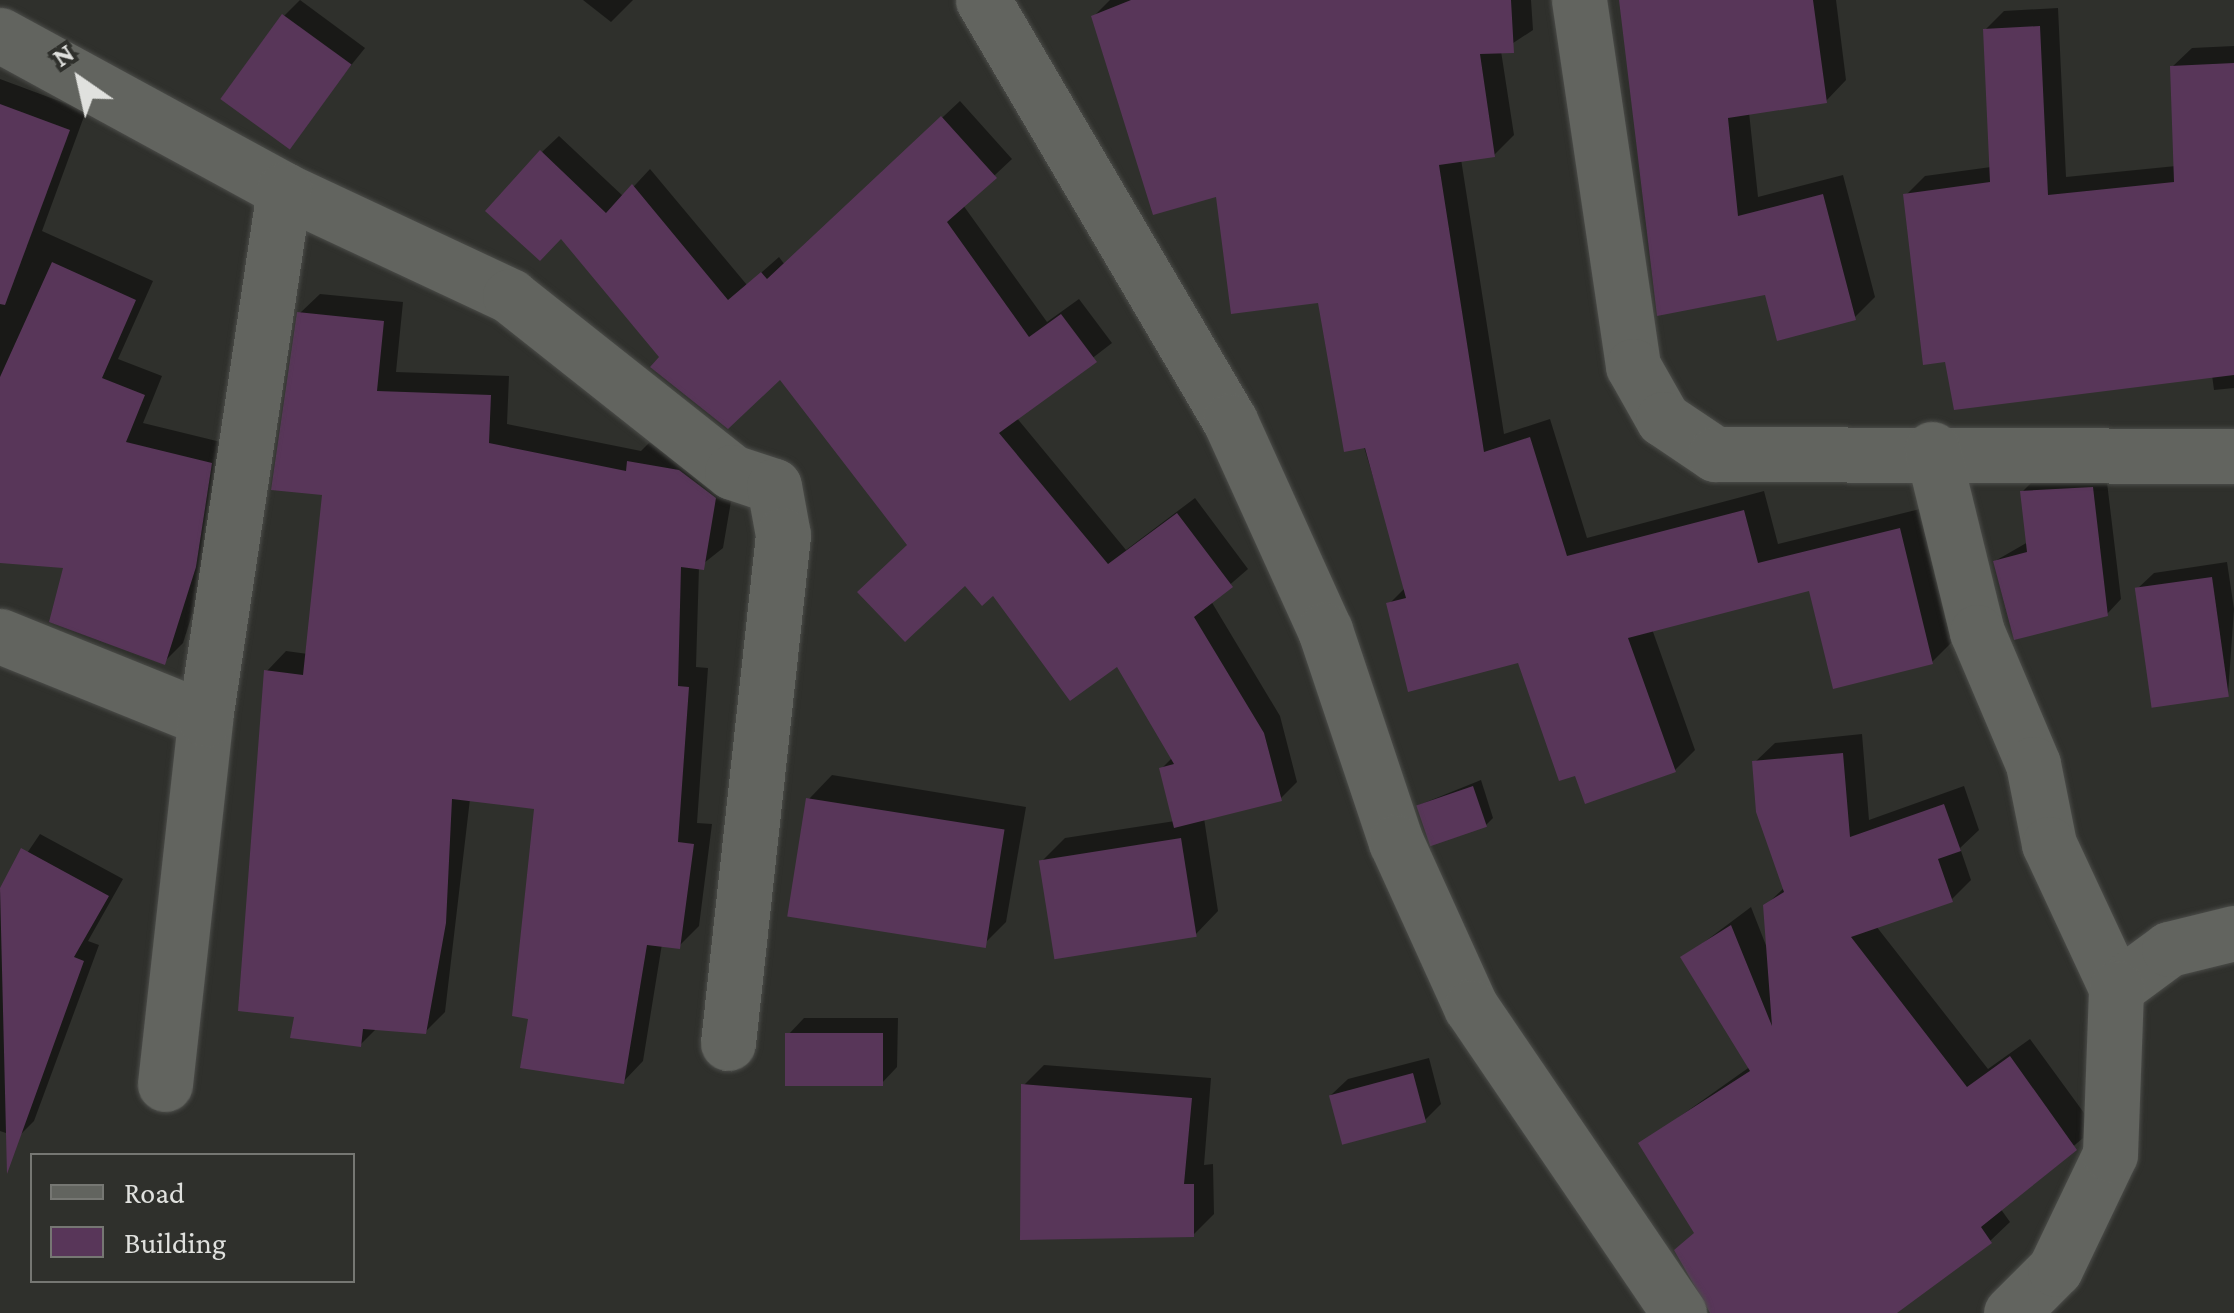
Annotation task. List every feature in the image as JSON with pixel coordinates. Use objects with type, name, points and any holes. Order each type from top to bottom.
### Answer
[{"type":"street","points":[[983,0],[1230,422],[1325,630],[1396,842],[1471,1008],[1679,1313]]},
{"type":"street","points":[[1579,0],[1633,366],[1663,419],[1715,454],[1932,449],[2234,456]]},
{"type":"street","points":[[0,36],[284,190],[510,296],[732,472],[774,486],[783,535],[728,1043]]},
{"type":"street","points":[[165,1084],[205,719],[284,190]]},
{"type":"street","points":[[1932,449],[1977,632],[2033,764],[2050,844],[2116,988],[2110,1154],[2054,1270],[2011,1313]]},
{"type":"street","points":[[0,636],[205,719]]},
{"type":"street","points":[[2116,988],[2169,949],[2234,933]]},
{"type":"building","points":[[1131,0],[1511,0],[1514,53],[1480,54],[1495,157],[1439,165],[1484,452],[1530,437],[1567,556],[1744,510],[1758,563],[1900,528],[1933,664],[1833,689],[1809,591],[1628,638],[1676,772],[1585,804],[1575,776],[1559,781],[1518,663],[1408,692],[1386,603],[1406,598],[1365,448],[1344,452],[1318,303],[1231,314],[1216,197],[1153,215],[1091,16]]},
{"type":"building","points":[[1619,0],[1813,0],[1827,103],[1728,118],[1738,216],[1823,194],[1856,320],[1777,341],[1765,295],[1657,316]]},
{"type":"building","points":[[282,14],[352,65],[290,149],[220,99]]},
{"type":"building","points":[[2040,26],[2048,195],[2174,182],[2170,66],[2234,63],[2234,375],[1954,410],[1945,362],[1923,365],[1903,194],[1990,182],[1983,29]]},
{"type":"building","points":[[0,104],[70,130],[5,305],[0,304]]},
{"type":"building","points":[[941,116],[997,178],[947,222],[1029,337],[1061,314],[1097,362],[999,433],[1108,564],[1177,513],[1233,587],[1194,617],[1264,733],[1282,801],[1174,828],[1159,768],[1174,764],[1117,667],[1070,701],[993,596],[982,606],[965,586],[905,642],[857,592],[907,545],[780,380],[728,429],[650,367],[659,357],[561,239],[540,261],[485,211],[540,150],[606,213],[632,184],[728,300],[761,272],[767,279]]},
{"type":"building","points":[[52,262],[136,300],[102,378],[145,395],[126,442],[212,463],[196,567],[165,665],[49,622],[63,568],[0,563],[0,377]]},
{"type":"building","points":[[297,312],[384,321],[377,391],[491,395],[489,443],[626,471],[627,461],[679,470],[716,498],[704,570],[681,567],[678,686],[689,687],[678,842],[694,844],[680,949],[647,945],[624,1084],[520,1068],[528,1019],[512,1016],[534,809],[452,799],[446,923],[426,1034],[363,1029],[361,1047],[290,1038],[294,1017],[238,1011],[264,670],[303,675],[322,495],[271,490]]},
{"type":"building","points":[[2093,487],[2108,616],[2014,640],[1993,561],[2027,552],[2020,491]]},
{"type":"building","points":[[2212,577],[2229,697],[2152,708],[2135,588]]},
{"type":"building","points":[[1843,753],[1850,837],[1944,804],[1961,851],[1938,859],[1953,902],[1851,937],[1967,1087],[2010,1056],[2077,1150],[1981,1227],[1992,1243],[1897,1313],[1710,1313],[1674,1250],[1694,1233],[1638,1143],[1750,1071],[1680,957],[1731,925],[1772,1026],[1763,905],[1784,892],[1756,812],[1752,761]]},
{"type":"building","points":[[1473,786],[1487,827],[1430,846],[1416,806]]},
{"type":"building","points":[[806,798],[1005,829],[986,948],[787,917]]},
{"type":"building","points":[[1181,838],[1197,937],[1054,959],[1039,861]]},
{"type":"building","points":[[21,848],[109,896],[74,957],[84,961],[7,1174],[0,888]]},
{"type":"building","points":[[785,1033],[883,1033],[883,1086],[785,1086]]},
{"type":"building","points":[[1413,1073],[1426,1122],[1342,1145],[1329,1096]]},
{"type":"building","points":[[1021,1084],[1192,1098],[1184,1184],[1194,1184],[1194,1237],[1020,1240]]}]
